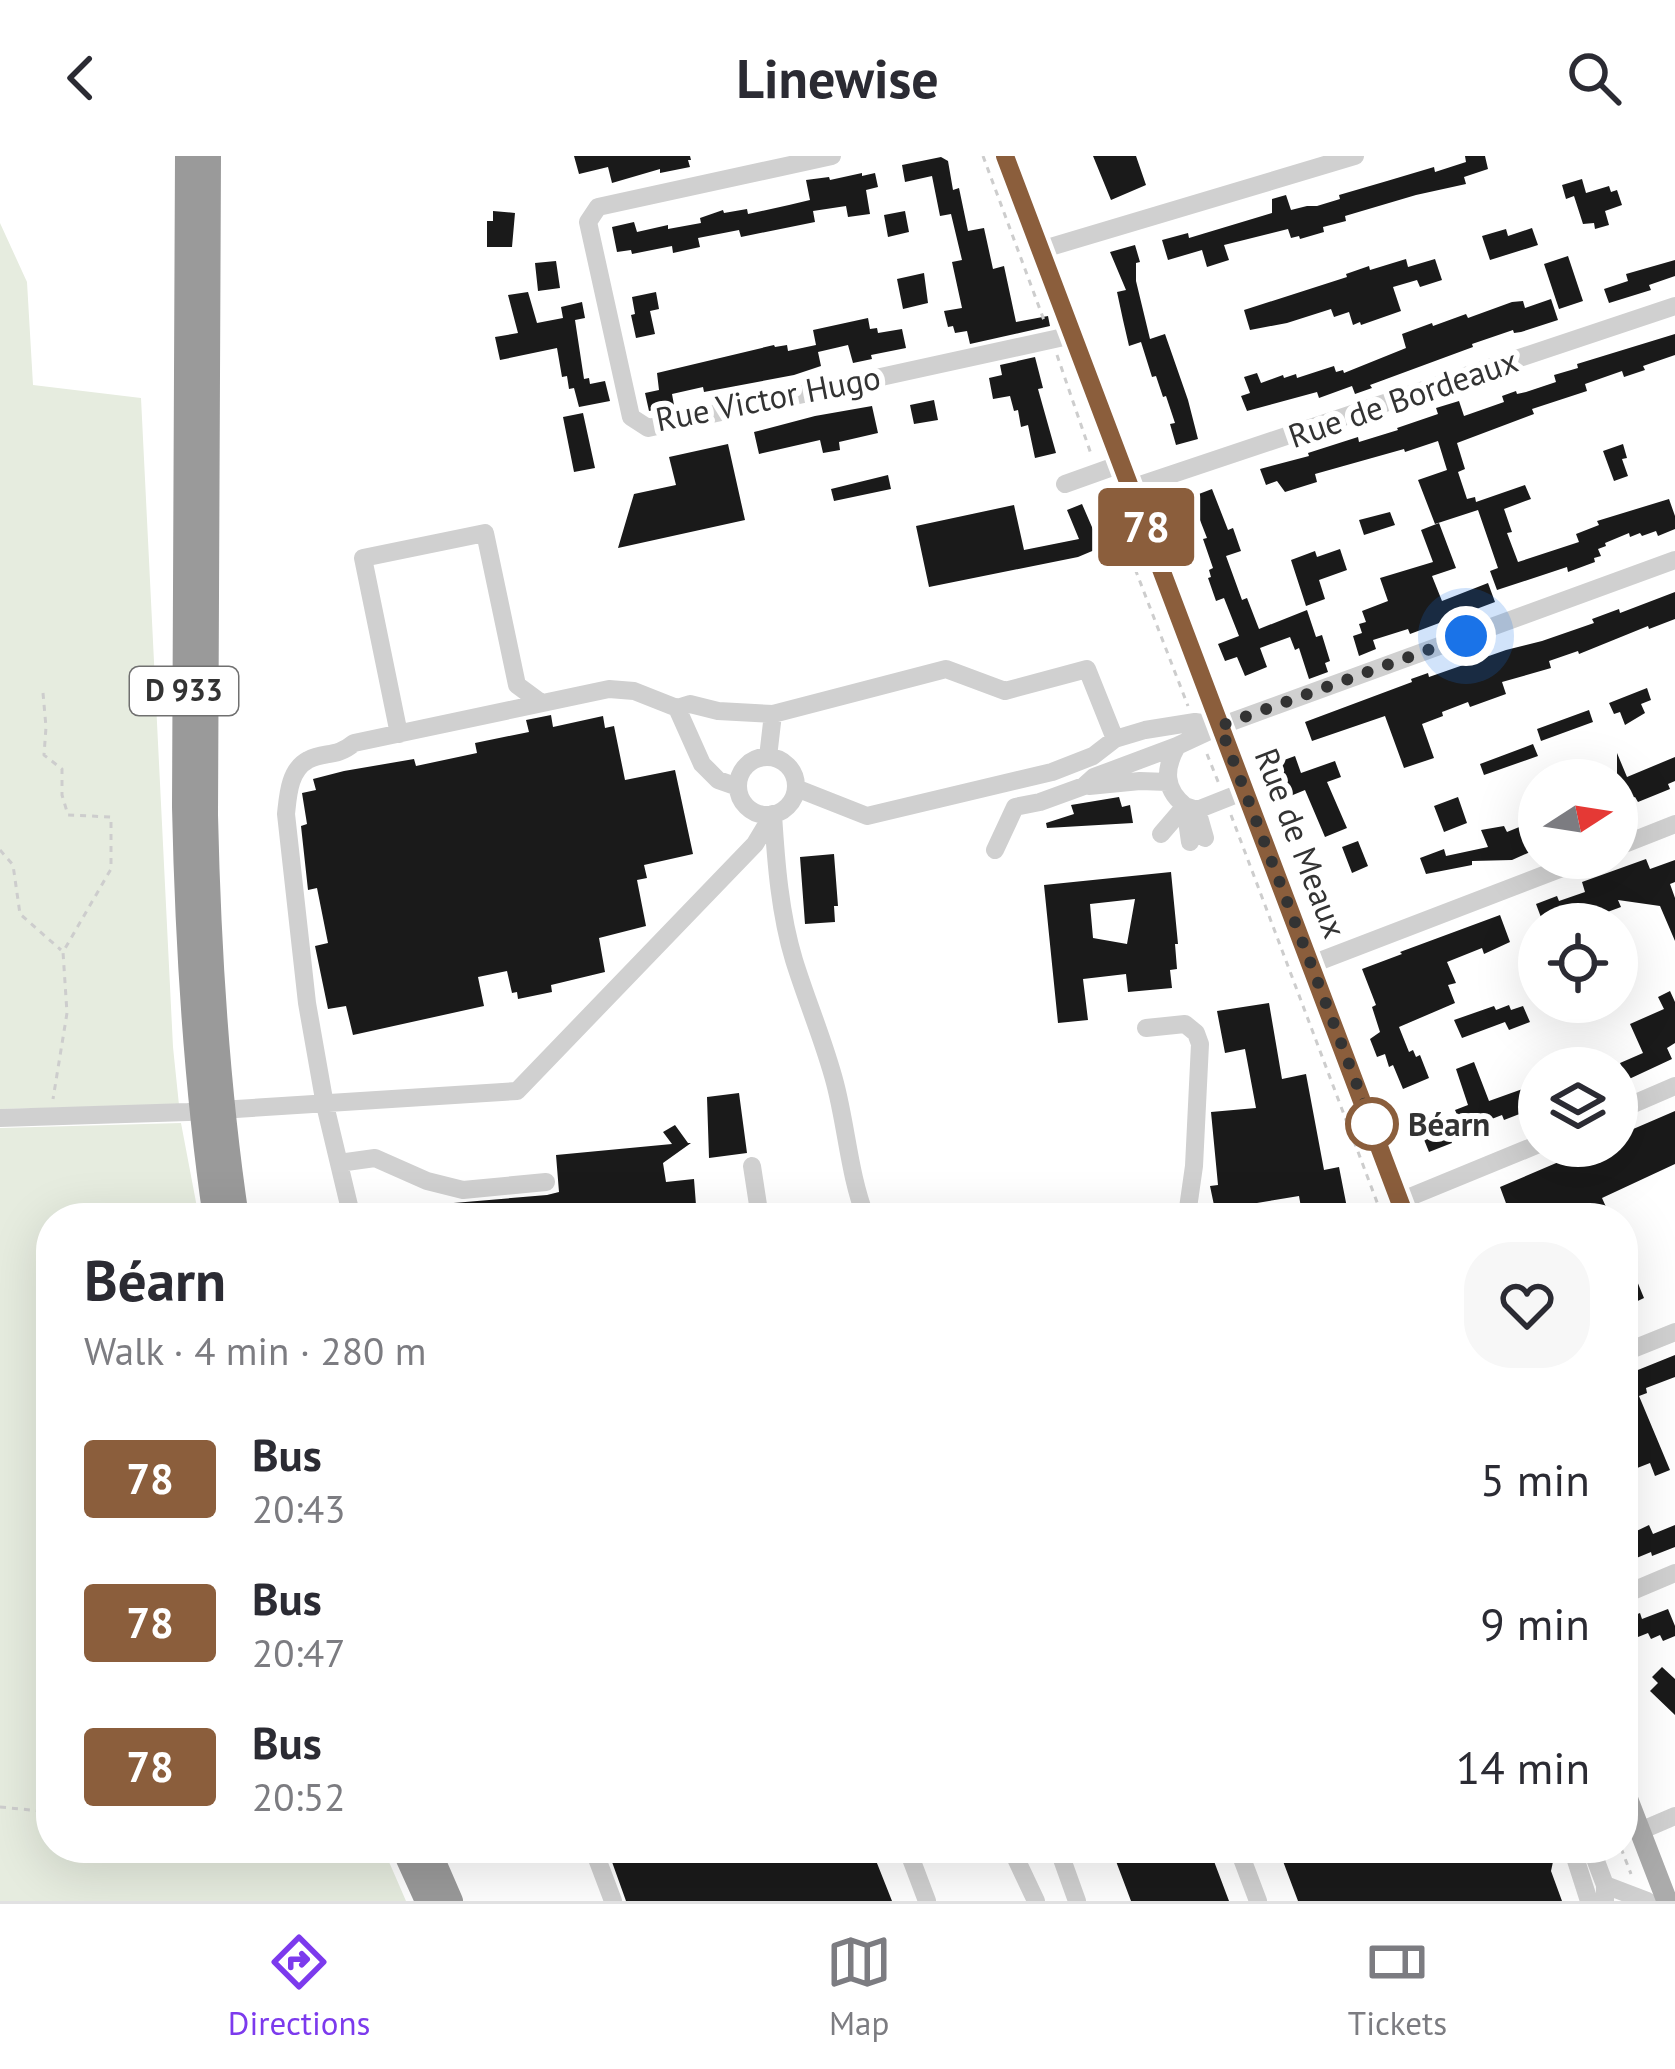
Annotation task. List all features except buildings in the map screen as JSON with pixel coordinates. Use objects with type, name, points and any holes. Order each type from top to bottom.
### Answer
[{"type":"highway","name":"D 933","points":[[187,156],[186,911],[209,1086],[215,1203]]},
{"type":"highway","name":"D 933","points":[[209,156],[206,815],[213,1008],[209,1086]]},
{"type":"highway","name":"D 933","points":[[214,1139],[233,1203]]},
{"type":"highway","points":[[411,1863],[427,1901]]},
{"type":"highway","points":[[435,1863],[451,1901]]},
{"type":"main road","name":"Rue de Meaux","points":[[1005,156],[1401,1203]]},
{"type":"main road","points":[[1638,1826],[1667,1901]]},
{"type":"street","name":"Rue Victor Hugo","points":[[832,156],[598,207],[588,222],[631,418],[648,428],[1072,334]]},
{"type":"street","points":[[1040,250],[1324,160],[1355,156]]},
{"type":"street","name":"Rue de Bordeaux","points":[[1131,488],[1675,306]]},
{"type":"street","points":[[1065,484],[1121,464]]},
{"type":"street","points":[[399,734],[363,557],[485,533],[517,685],[540,702]]},
{"type":"street","points":[[1016,831],[1024,814],[1094,777],[1220,726],[1675,560]]},
{"type":"street","points":[[348,1203],[307,1003],[286,814],[295,773],[308,760],[342,753],[354,743],[609,688],[634,691],[677,708],[690,704],[718,711],[773,714],[946,669],[1005,691],[1087,669],[1115,740]]},
{"type":"street","points":[[677,708],[702,764],[718,780],[738,787]]},
{"type":"street","points":[[768,757],[773,714]]},
{"type":"street","points":[[796,788],[868,816],[1052,772],[1145,730],[1195,722],[1220,726]]},
{"type":"street","points":[[1177,746],[1169,759],[1168,782],[1173,796],[1191,808],[1198,840]]},
{"type":"street","points":[[0,1118],[326,1105],[517,1091],[754,844],[773,814],[788,805],[796,788],[792,770],[768,757],[751,762],[738,787],[746,805],[773,814]]},
{"type":"street","points":[[1084,786],[1168,782]]},
{"type":"street","points":[[1161,834],[1191,808],[1245,791]]},
{"type":"street","points":[[995,850],[1016,807],[1046,804]]},
{"type":"street","points":[[773,814],[779,889],[792,956],[830,1066],[860,1203]]},
{"type":"street","points":[[1638,839],[1675,824]]},
{"type":"street","points":[[1312,964],[1533,879]]},
{"type":"street","points":[[1146,1028],[1185,1024],[1200,1044],[1189,1203]]},
{"type":"street","points":[[1638,1102],[1675,1086]]},
{"type":"street","points":[[1416,1203],[1518,1154]]},
{"type":"street","points":[[339,1163],[375,1158],[427,1181],[463,1190],[546,1181]]},
{"type":"street","points":[[752,1166],[758,1203]]},
{"type":"street","points":[[1638,1347],[1675,1332]]},
{"type":"street","points":[[1638,1589],[1675,1573]]},
{"type":"street","points":[[1640,1831],[1675,1816]]},
{"type":"street","points":[[599,1863],[613,1901]]},
{"type":"street","points":[[913,1863],[927,1901]]},
{"type":"street","points":[[1018,1863],[1036,1901]]},
{"type":"street","points":[[1063,1863],[1077,1901]]},
{"type":"street","points":[[1244,1863],[1258,1901]]},
{"type":"street","points":[[1577,1863],[1589,1901]]},
{"type":"street","points":[[1597,1863],[1609,1896],[1643,1899]]},
{"type":"path","points":[[983,156],[1049,332]]},
{"type":"path","points":[[43,693],[44,755],[62,769],[68,815],[111,817],[111,869],[63,952],[67,1013],[50,1116]]},
{"type":"path","points":[[0,850],[13,865],[20,914],[63,952]]},
{"type":"path","points":[[0,1807],[36,1811]]},
{"type":"path","points":[[1627,1863],[1643,1899]]},
{"type":"shaded area","points":[[0,223],[27,282],[33,385],[141,398],[179,1105],[0,1109]]},
{"type":"shaded area","points":[[181,1123],[196,1203],[36,1203],[36,1863],[390,1863],[406,1901],[0,1901],[0,1128]]},
{"type":"bus line","name":"78","points":[[1005,156],[1401,1203]]},
{"type":"place","name":"Béarn","points":[[1372,1124]]},
{"type":"route","points":[[1372,1124],[1220,726],[1466,636]]}]
